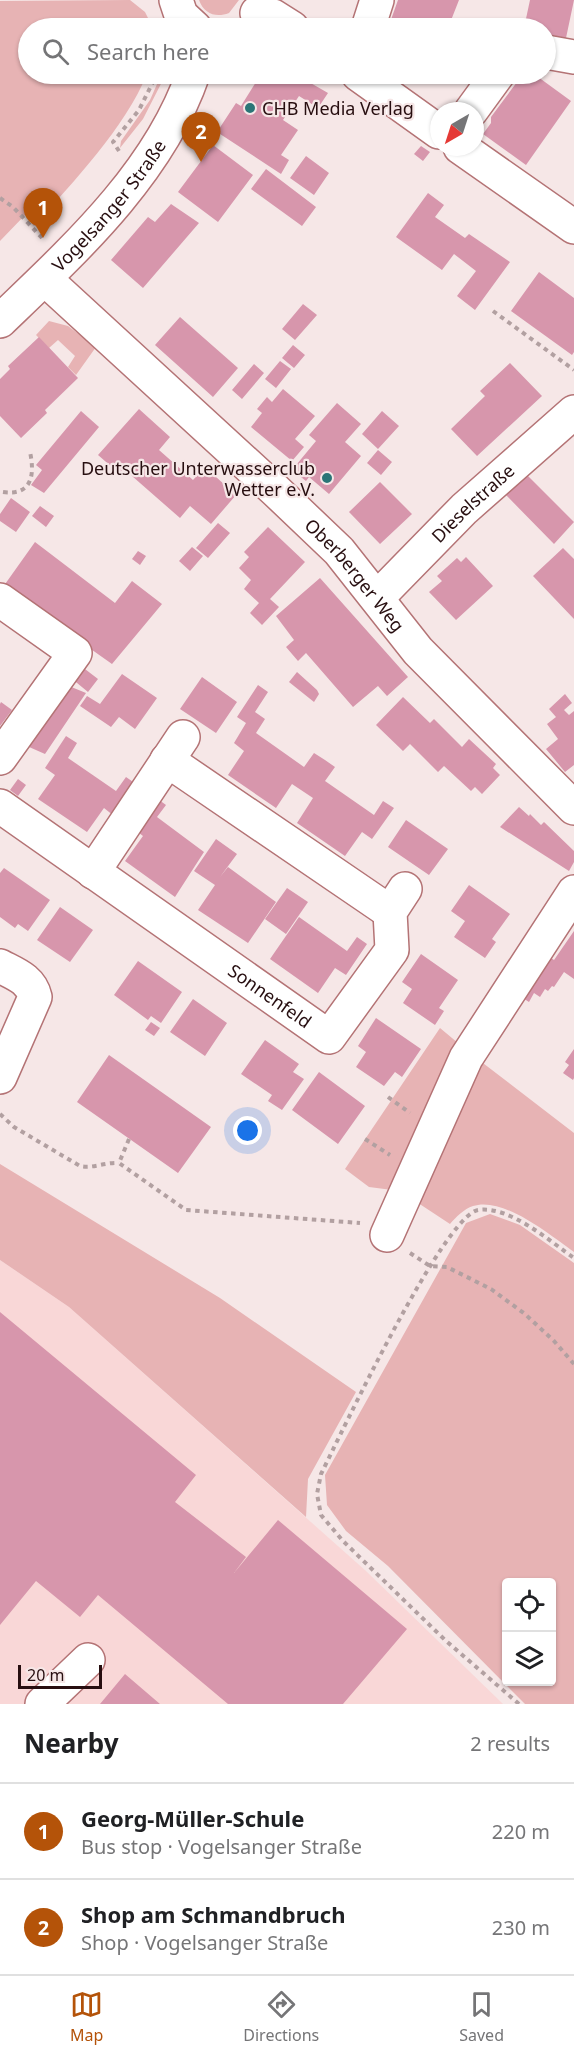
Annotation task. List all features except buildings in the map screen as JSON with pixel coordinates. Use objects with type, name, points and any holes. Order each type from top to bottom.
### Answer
[{"type":"street","points":[[176,0],[184,18]]},
{"type":"street","points":[[371,18],[377,0]]},
{"type":"street","points":[[254,14],[276,18]]},
{"type":"street","points":[[556,54],[574,57]]},
{"type":"street","name":"Vogelsanger Straße","points":[[0,321],[45,279],[131,183],[156,150],[181,105],[189,84]]},
{"type":"street","points":[[372,84],[430,126]]},
{"type":"street","points":[[478,102],[491,84]]},
{"type":"street","points":[[473,156],[574,227]]},
{"type":"street","name":"Oberberger Weg","points":[[45,279],[339,551],[418,651],[574,807]]},
{"type":"street","name":"Dieselstraße","points":[[376,598],[464,509],[574,412]]},
{"type":"street","points":[[0,600],[75,653],[0,758]]},
{"type":"street","name":"Sonnenfeld","points":[[0,807],[329,1037],[392,950],[397,901],[175,748],[93,872]]},
{"type":"street","points":[[387,1235],[466,1059],[574,892]]},
{"type":"street","points":[[0,966],[25,980],[33,988],[35,997],[0,1077]]},
{"type":"street","points":[[42,1704],[88,1660]]},
{"type":"path","points":[[0,198],[13,207],[43,238]]},
{"type":"path","points":[[493,311],[574,370]]},
{"type":"path","points":[[3,492],[14,494],[22,490],[32,478],[34,472],[30,452]]},
{"type":"path","points":[[0,1114],[14,1127],[80,1167],[88,1168],[102,1163],[119,1163],[186,1210],[357,1221],[387,1235]]},
{"type":"path","points":[[119,1163],[129,1139]]},
{"type":"path","points":[[366,1139],[389,1154]]},
{"type":"path","points":[[519,1704],[445,1640],[343,1541],[321,1515],[317,1494],[321,1474],[429,1266],[464,1219],[477,1210],[496,1212],[524,1223],[574,1258]]},
{"type":"path","points":[[429,1266],[447,1267],[491,1289],[525,1314],[554,1341],[574,1364]]},
{"type":"shaded area","points":[[130,0],[145,12],[148,18],[18,18],[18,84],[142,84],[126,114],[97,154],[34,226],[26,214],[0,241],[0,1]]},
{"type":"shaded area","points":[[199,0],[239,0],[229,13],[215,15],[207,12]]},
{"type":"shaded area","points":[[157,84],[161,84],[143,119],[120,148],[121,141],[150,100]]},
{"type":"shaded area","points":[[49,321],[68,326],[96,347],[76,375],[68,367],[75,356],[58,340],[49,348],[36,335]]},
{"type":"shaded area","points":[[440,1028],[464,1048],[400,1191],[369,1187],[345,1169]]},
{"type":"shaded area","points":[[475,1057],[574,1133],[574,1252],[526,1219],[498,1207],[485,1204],[473,1206],[463,1211],[450,1224],[409,1197]]},
{"type":"shaded area","points":[[0,1164],[220,1298],[356,1392],[308,1479],[306,1517],[69,1307],[0,1260]]},
{"type":"shaded area","points":[[490,1214],[520,1225],[574,1263],[574,1704],[525,1704],[507,1686],[556,1686],[556,1578],[502,1578],[502,1681],[388,1566],[346,1531],[327,1505],[325,1475],[466,1223]]},
{"type":"shaded area","points":[[0,1260],[69,1307],[366,1571],[503,1704],[0,1704]]},
{"type":"place","name":"CHB Media Verlag","points":[[250,108]]},
{"type":"place","name":"Shop am Schmandbruch","points":[[201,162]]},
{"type":"place","name":"Georg-Müller-Schule","points":[[43,238]]},
{"type":"place","name":"Deutscher Unterwasserclub Wetter e.V.","points":[[327,478]]}]
